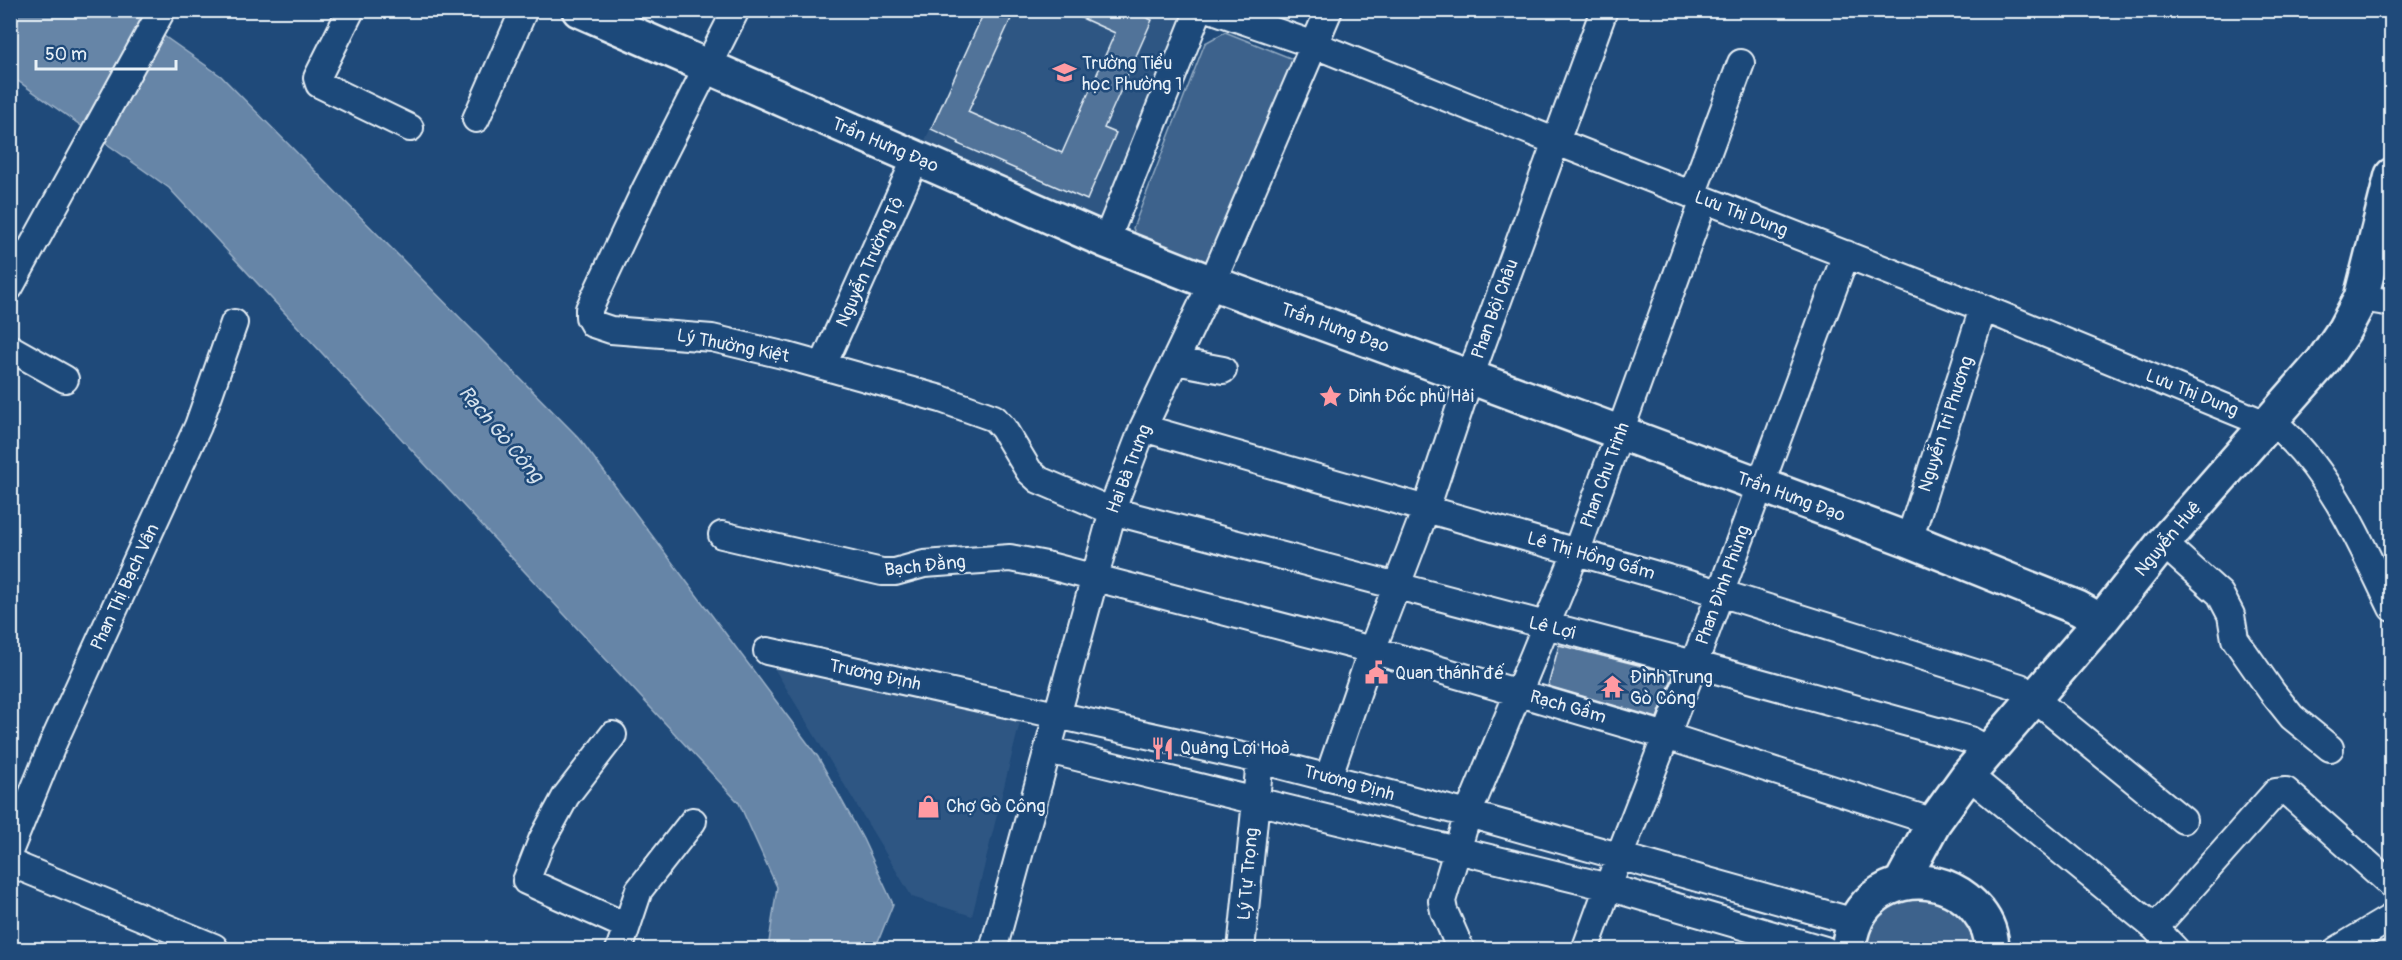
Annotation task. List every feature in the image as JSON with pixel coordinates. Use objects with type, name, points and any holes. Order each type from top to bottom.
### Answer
[{"type":"main road","name":"Trần Hưng Đạo","points":[[579,10],[1106,241],[1212,283],[1909,540],[2078,608],[2101,621]]},
{"type":"main road","name":"Nguyễn Huệ","points":[[1901,884],[1934,822],[1968,775],[2101,621],[2163,543],[2266,423],[2323,361],[2344,330],[2376,300],[2391,175]]},
{"type":"main road","points":[[1852,936],[1862,910],[1879,894],[1901,884],[1925,881],[1949,887],[1969,900],[1984,919],[1992,941],[1992,950]]},
{"type":"street","points":[[10,287],[162,10]]},
{"type":"street","points":[[351,10],[317,78],[319,84],[410,128]]},
{"type":"street","points":[[476,119],[524,10]]},
{"type":"street","points":[[708,68],[736,10]]},
{"type":"street","points":[[1106,241],[1199,10]]},
{"type":"street","name":"Lưu Thị Dung","points":[[1213,10],[1315,45],[1698,198],[1983,308],[2283,430],[2296,443],[2328,485],[2358,538],[2391,608]]},
{"type":"street","name":"Hai Bà Trưng","points":[[993,950],[1112,511],[1143,428],[1212,283],[1329,10]]},
{"type":"street","name":"Phan Bội Châu","points":[[1328,778],[1372,650],[1426,509],[1470,377],[1604,10]]},
{"type":"street","name":"Phan Chu Trinh","points":[[1461,950],[1442,902],[1455,850],[1576,552],[1620,434],[1741,63]]},
{"type":"street","name":"Lý Thường Kiệt","points":[[708,68],[646,188],[589,309],[589,317],[600,327],[611,330],[712,338],[823,365],[941,399],[994,418],[1003,428],[1029,471],[1039,480],[1112,511]]},
{"type":"street","name":"Nguyễn Trường Tộ","points":[[823,365],[916,158]]},
{"type":"street","name":"Phan Đình Phùng","points":[[1585,950],[1846,254]]},
{"type":"street","name":"Nguyễn Tri Phương","points":[[1909,540],[1983,308]]},
{"type":"street","name":"Phan Thị Bạch Vân","points":[[10,849],[54,741],[198,426],[234,323]]},
{"type":"street","points":[[10,348],[65,379]]},
{"type":"street","points":[[1175,361],[1223,370]]},
{"type":"street","name":"Lê Thị Hồng Gấm","points":[[1143,428],[1720,594],[2020,687],[2183,820]]},
{"type":"street","name":"Lê Lợi","points":[[1112,511],[1694,664],[1970,740],[1990,751]]},
{"type":"street","name":"Bạch Đằng","points":[[722,535],[882,572],[895,572],[924,564],[1010,558],[1093,578]]},
{"type":"street","points":[[2163,543],[2220,594],[2231,615],[2235,639],[2272,692],[2292,717],[2330,748]]},
{"type":"street","name":"Rạch Gầm","points":[[1093,578],[1372,650],[1666,736],[1934,822]]},
{"type":"street","name":"Trương Định","points":[[767,651],[1260,760],[1468,814],[1619,857],[1852,936]]},
{"type":"street","points":[[613,735],[566,796],[542,840],[526,881],[622,938],[639,890],[693,821]]},
{"type":"street","points":[[1048,750],[1256,799],[1608,887],[1825,950]]},
{"type":"street","name":"Lý Tự Trọng","points":[[1241,950],[1260,760]]},
{"type":"street","points":[[1968,775],[2155,928],[2176,950]]},
{"type":"street","points":[[2155,928],[2280,790],[2286,791],[2391,885]]},
{"type":"street","points":[[10,863],[214,947]]},
{"type":"street","points":[[2337,950],[2391,917]]},
{"type":"shaded area","name":"Trường Tiểu học Phường 1","points":[[1176,10],[1192,18],[1111,230],[921,149],[985,11]]},
{"type":"shaded area","points":[[1225,32],[1293,59],[1300,83],[1218,266],[1202,272],[1139,244],[1133,228],[1205,43]]},
{"type":"shaded area","name":"Chợ Gò Công","points":[[771,663],[1022,714],[972,916],[912,897]]},
{"type":"shaded area","points":[[1905,891],[1960,906],[1976,942],[1975,949],[1862,950],[1873,913]]},
{"type":"water","name":"Rạch Gò Công","points":[[11,10],[128,11],[221,76],[579,438],[818,757],[863,839],[893,904],[875,949],[768,949],[777,887],[739,803],[169,188],[11,76]]},
{"type":"building","points":[[985,10],[1015,10],[968,112],[1062,153],[1115,33],[1064,10],[1129,10],[1152,20],[1104,128],[1116,133],[1087,200],[958,144],[959,142],[931,129]]},
{"type":"building","name":"Đình Trung Gò Công","points":[[1559,645],[1674,674],[1657,718],[1548,686]]},
{"type":"place","name":"Trường Tiểu học Phường 1","points":[[1064,73]]},
{"type":"place","name":"Dinh Đốc phủ Hải","points":[[1330,396]]},
{"type":"place","name":"Quan thánh đế","points":[[1377,673]]},
{"type":"place","name":"Đình Trung Gò Công","points":[[1612,687]]},
{"type":"place","name":"Quảng Lợi Hoà","points":[[1162,748]]},
{"type":"place","name":"Chợ Gò Công","points":[[928,806]]}]
